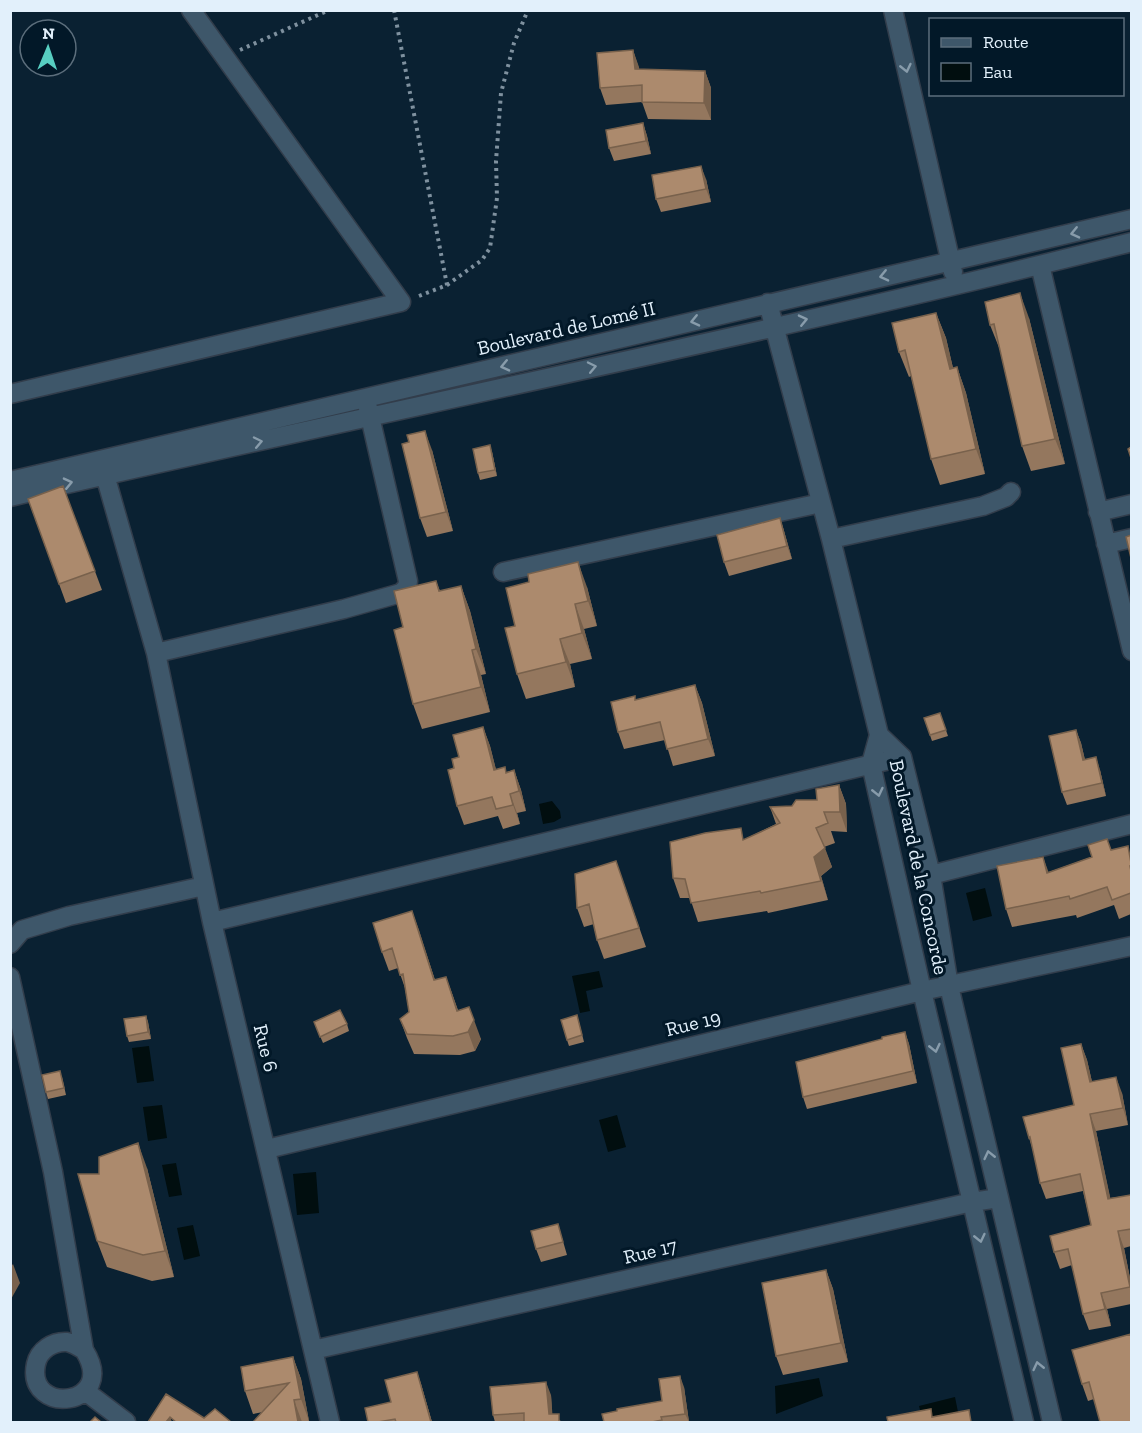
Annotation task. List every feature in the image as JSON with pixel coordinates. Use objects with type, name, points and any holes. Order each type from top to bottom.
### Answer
[{"type":"street","points":[[10,394],[401,302],[190,10]]},
{"type":"street","points":[[893,10],[950,261],[958,285]]},
{"type":"street","name":"Boulevard de Lomé II","points":[[10,480],[1131,219]]},
{"type":"street","points":[[10,496],[774,327],[1131,242]]},
{"type":"street","points":[[1040,265],[1131,651]]},
{"type":"street","points":[[768,303],[831,539],[879,735]]},
{"type":"street","points":[[156,653],[344,609],[401,593],[407,587],[408,581],[366,398]]},
{"type":"street","name":"Rue 6","points":[[105,475],[156,653],[212,922],[330,1422]]},
{"type":"street","points":[[831,539],[983,506],[1006,497],[1011,492]]},
{"type":"street","points":[[503,572],[821,503]]},
{"type":"street","points":[[1098,512],[1131,504]]},
{"type":"street","points":[[1106,544],[1131,538]]},
{"type":"street","name":"Boulevard de la Concorde","points":[[1024,1422],[871,764],[879,735],[902,757],[932,875],[949,986],[1052,1422]]},
{"type":"street","points":[[212,922],[902,757]]},
{"type":"street","points":[[932,875],[1131,824]]},
{"type":"street","points":[[10,944],[22,930],[69,916],[204,886]]},
{"type":"street","name":"Rue 19","points":[[267,1149],[922,991],[1131,946]]},
{"type":"street","points":[[10,977],[53,1172],[84,1350],[92,1362],[92,1377],[85,1391],[71,1399],[56,1399],[41,1390],[34,1374],[38,1356],[51,1344],[68,1342],[84,1350]]},
{"type":"street","name":"Rue 17","points":[[312,1350],[972,1202],[999,1198]]},
{"type":"street","points":[[85,1391],[126,1422]]},
{"type":"path","points":[[223,58],[329,10]]},
{"type":"path","points":[[394,10],[447,285]]},
{"type":"path","points":[[401,302],[447,285],[482,260],[490,248],[497,198],[496,161],[501,93],[514,43],[528,10]]},
{"type":"water","points":[[552,801],[560,811],[561,818],[543,824],[539,804]]},
{"type":"water","points":[[985,888],[992,916],[973,921],[966,893]]},
{"type":"water","points":[[599,971],[603,987],[586,991],[590,1011],[580,1013],[572,976]]},
{"type":"water","points":[[149,1046],[154,1081],[137,1083],[132,1048]]},
{"type":"water","points":[[162,1105],[167,1138],[148,1141],[143,1107]]},
{"type":"water","points":[[617,1115],[626,1147],[608,1152],[599,1120]]},
{"type":"water","points":[[176,1163],[182,1195],[169,1197],[162,1165]]},
{"type":"water","points":[[316,1172],[319,1213],[297,1215],[293,1174]]},
{"type":"water","points":[[193,1225],[200,1256],[184,1260],[177,1228]]},
{"type":"water","points":[[819,1378],[823,1396],[776,1414],[775,1386]]},
{"type":"water","points":[[955,1397],[959,1417],[923,1422],[919,1406]]},
{"type":"building","points":[[633,50],[635,69],[705,71],[704,103],[642,102],[642,85],[600,88],[597,53]]},
{"type":"building","points":[[643,123],[646,141],[609,148],[606,130]]},
{"type":"building","points":[[701,166],[706,189],[656,199],[652,175]]},
{"type":"building","points":[[1020,293],[1055,439],[1022,446],[994,324],[990,325],[985,302]]},
{"type":"building","points":[[936,313],[950,369],[957,367],[976,449],[931,459],[905,350],[899,352],[892,323]]},
{"type":"building","points":[[425,431],[446,512],[420,518],[402,444],[409,442],[407,435]]},
{"type":"building","points":[[490,445],[495,470],[478,473],[473,449]]},
{"type":"building","points":[[63,486],[95,571],[59,584],[28,499]]},
{"type":"building","points":[[780,518],[787,546],[724,562],[717,535]]},
{"type":"building","points":[[1131,535],[1131,558],[1126,537]]},
{"type":"building","points":[[578,562],[588,601],[575,604],[582,633],[560,639],[566,662],[517,674],[505,628],[515,626],[506,588],[529,582],[528,574]]},
{"type":"building","points":[[436,581],[439,591],[461,586],[476,649],[472,650],[481,687],[413,704],[394,630],[403,627],[394,591]]},
{"type":"building","points":[[695,685],[708,739],[667,749],[660,722],[618,732],[611,702],[635,696],[635,700]]},
{"type":"building","points":[[940,713],[946,730],[930,735],[924,718]]},
{"type":"building","points":[[483,727],[494,770],[505,767],[506,773],[514,770],[519,791],[510,794],[513,805],[496,809],[492,797],[457,806],[448,770],[454,768],[452,759],[459,757],[453,735]]},
{"type":"building","points":[[1076,730],[1083,760],[1096,757],[1102,783],[1062,792],[1049,736]]},
{"type":"building","points":[[839,785],[840,812],[824,812],[828,823],[816,828],[825,848],[814,857],[821,881],[761,893],[760,891],[691,903],[685,879],[673,878],[670,842],[705,833],[741,828],[743,840],[780,823],[770,807],[792,806],[796,800],[817,800],[816,789]]},
{"type":"building","points":[[1107,839],[1111,850],[1128,846],[1131,863],[1131,893],[1112,900],[1107,887],[1070,899],[1069,896],[1006,909],[997,866],[1043,857],[1047,873],[1092,857],[1088,845]]},
{"type":"building","points":[[616,861],[639,928],[597,940],[589,904],[577,908],[575,874]]},
{"type":"building","points":[[412,911],[434,980],[446,977],[457,1011],[469,1007],[474,1020],[468,1032],[453,1036],[407,1034],[400,1019],[409,1012],[403,974],[400,975],[392,948],[382,952],[373,923]]},
{"type":"building","points":[[340,1010],[347,1024],[320,1037],[314,1022]]},
{"type":"building","points":[[577,1015],[582,1035],[567,1040],[561,1020]]},
{"type":"building","points":[[146,1016],[148,1032],[127,1036],[124,1019]]},
{"type":"building","points":[[905,1032],[913,1071],[803,1097],[796,1062]]},
{"type":"building","points":[[1081,1044],[1090,1082],[1116,1077],[1123,1108],[1090,1114],[1108,1199],[1131,1195],[1131,1229],[1118,1231],[1130,1287],[1101,1293],[1105,1309],[1083,1314],[1068,1249],[1054,1252],[1050,1236],[1091,1225],[1080,1174],[1040,1183],[1023,1117],[1074,1105],[1061,1048]]},
{"type":"building","points":[[60,1071],[64,1088],[46,1092],[42,1075]]},
{"type":"building","points":[[138,1143],[165,1251],[143,1255],[97,1241],[78,1174],[99,1174],[99,1157]]},
{"type":"building","points":[[558,1224],[563,1242],[536,1249],[531,1231]]},
{"type":"building","points":[[826,1270],[841,1343],[776,1356],[762,1283]]},
{"type":"building","points":[[1131,1334],[1131,1422],[1100,1422],[1089,1382],[1082,1384],[1072,1350]]},
{"type":"building","points":[[293,1357],[301,1399],[294,1400],[298,1422],[253,1422],[289,1383],[245,1391],[241,1367]]},
{"type":"building","points":[[417,1372],[431,1422],[396,1422],[395,1419],[368,1422],[365,1408],[391,1402],[385,1380]]},
{"type":"building","points":[[680,1376],[685,1414],[661,1417],[662,1420],[652,1422],[604,1422],[602,1414],[662,1401],[659,1379]]},
{"type":"building","points":[[546,1382],[549,1414],[559,1414],[559,1422],[524,1422],[524,1413],[493,1415],[490,1387]]},
{"type":"building","points":[[166,1394],[204,1418],[215,1409],[231,1422],[176,1422],[170,1417],[166,1422],[148,1422]]},
{"type":"building","points":[[931,1409],[932,1417],[969,1410],[971,1422],[888,1422],[887,1417]]},
{"type":"building","points":[[95,1417],[101,1422],[90,1422]]}]
